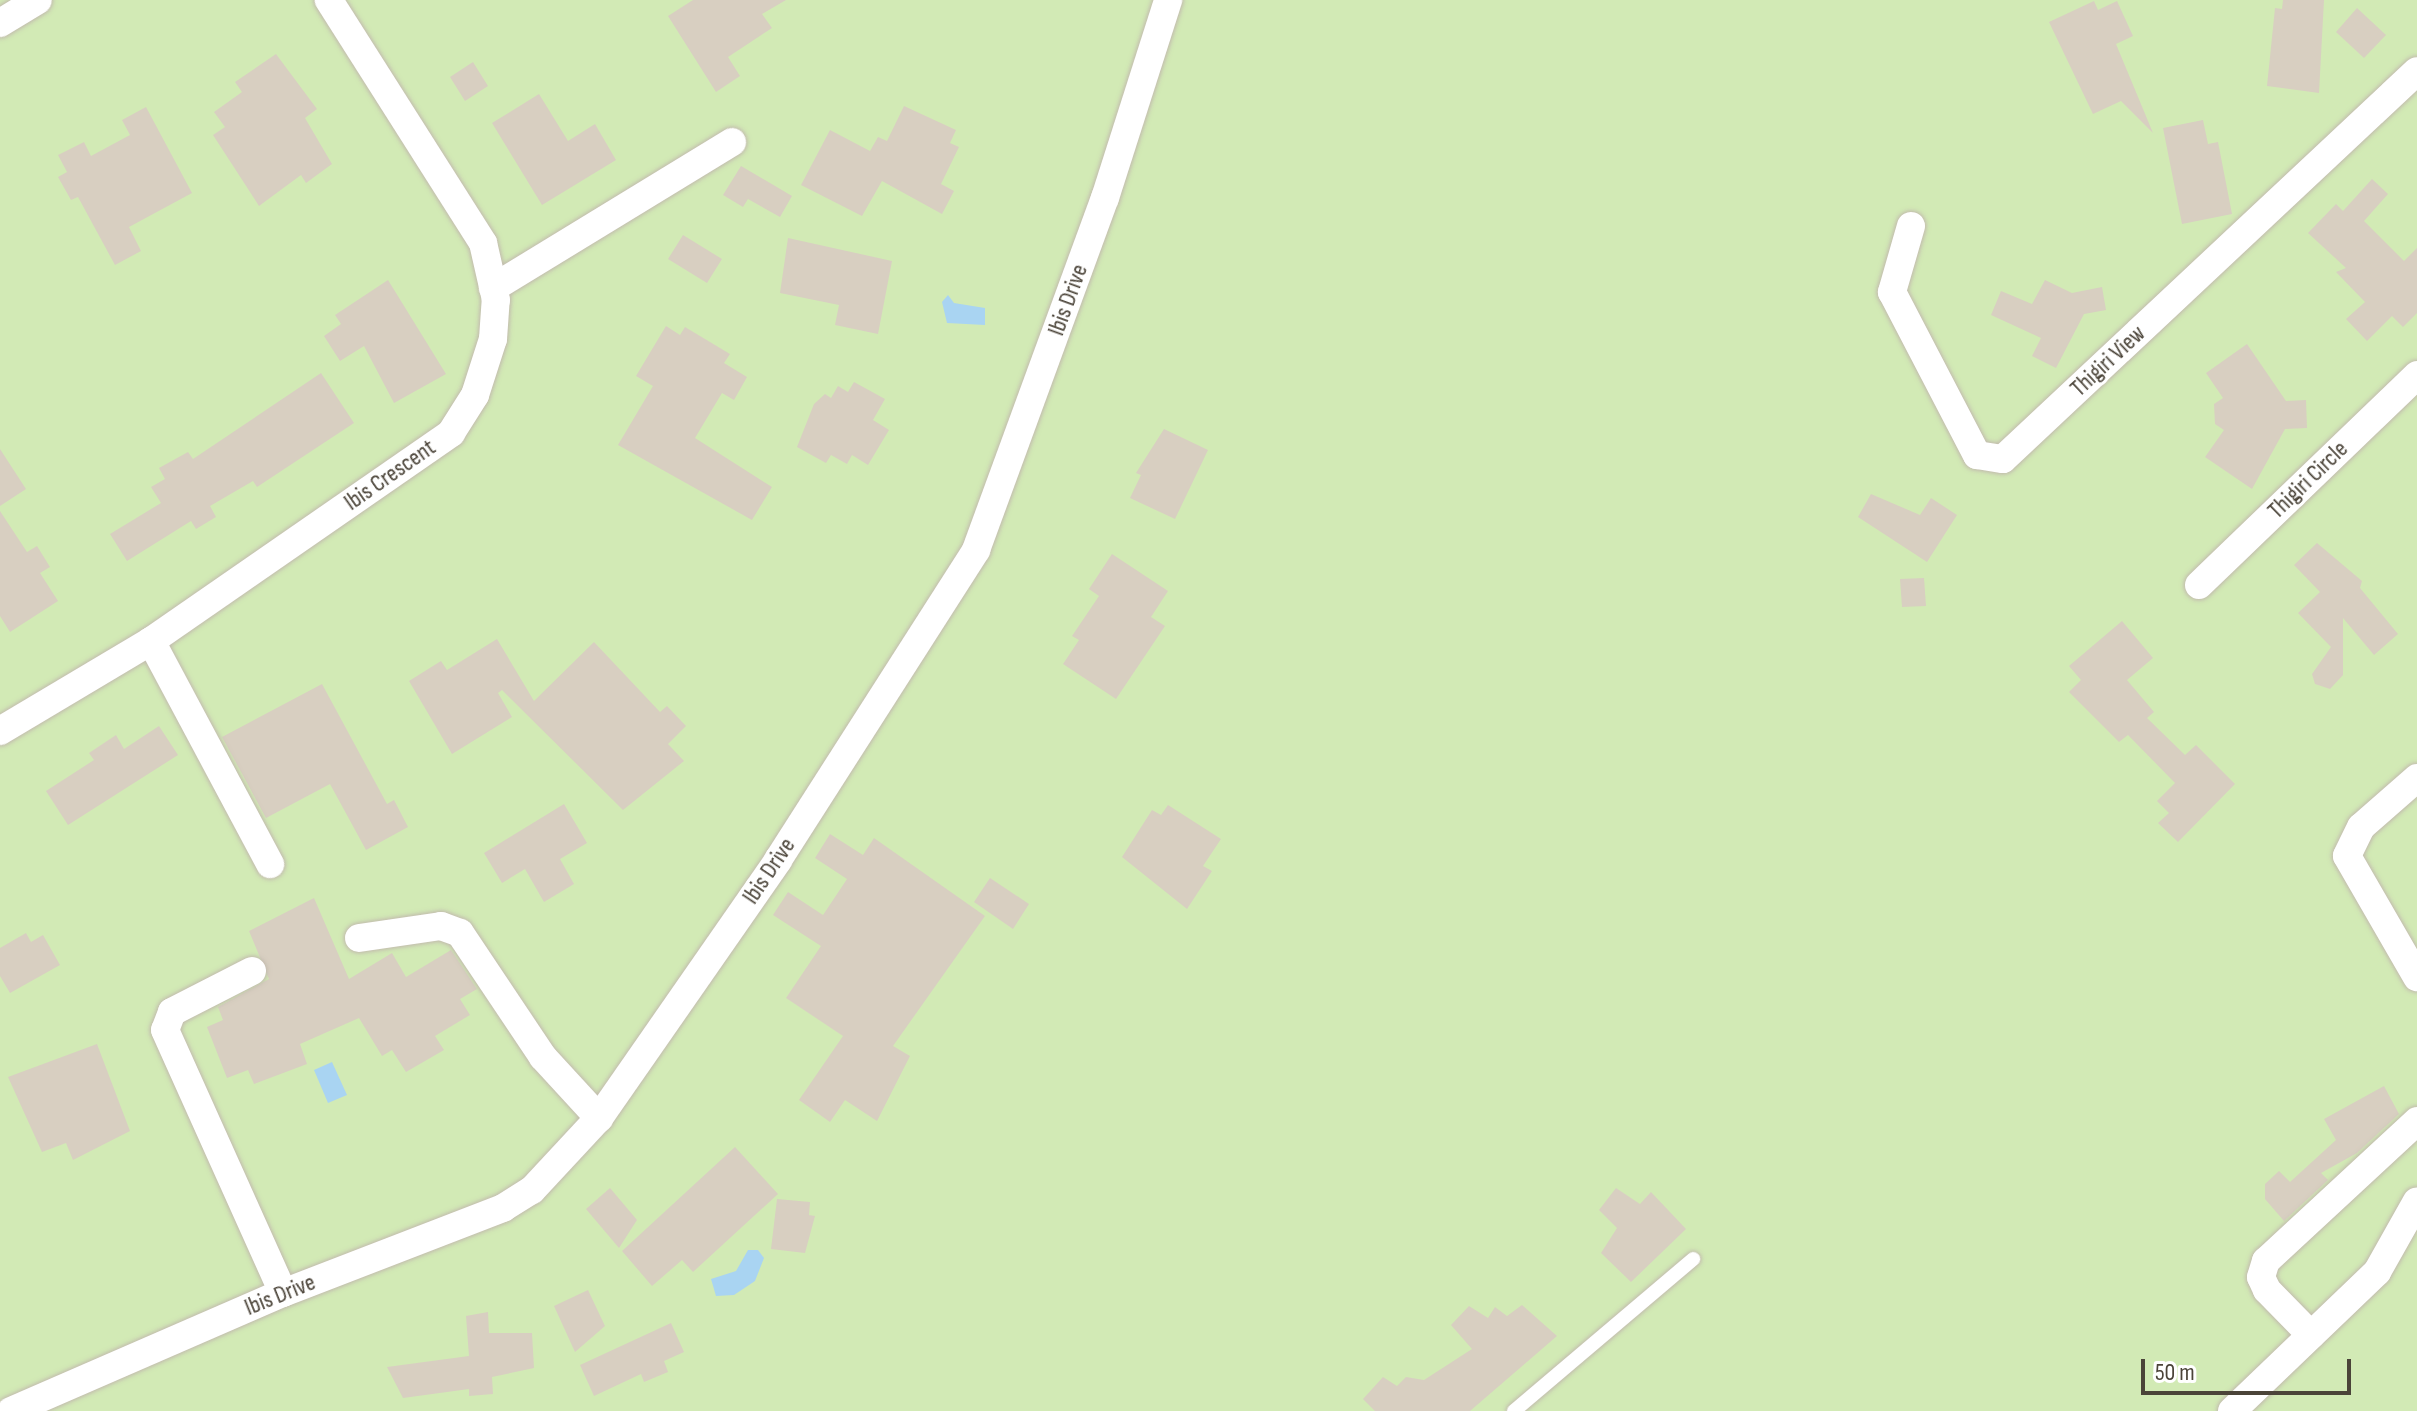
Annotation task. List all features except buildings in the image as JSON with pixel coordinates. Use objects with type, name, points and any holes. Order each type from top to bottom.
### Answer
[{"type":"street","points":[[0,23],[38,0]]},
{"type":"street","name":"Ibis Crescent","points":[[0,731],[151,641],[451,433],[475,395],[493,339],[493,288],[483,243],[329,0]]},
{"type":"street","name":"Ibis Drive","points":[[11,1411],[283,1293],[503,1208],[532,1190],[599,1118],[795,834],[976,550],[1105,198],[1168,0]]},
{"type":"street","name":"Thigiri View","points":[[1911,226],[1892,292],[1977,455],[2003,459],[2417,71]]},
{"type":"street","points":[[493,288],[732,142]]},
{"type":"street","name":"Thigiri Circle","points":[[2199,585],[2417,375]]},
{"type":"street","points":[[151,641],[270,864]]},
{"type":"street","points":[[2417,778],[2361,827],[2347,856],[2417,977]]},
{"type":"street","points":[[359,938],[441,926],[460,933],[543,1057],[599,1118]]},
{"type":"street","points":[[252,971],[172,1012],[165,1030],[283,1293]]},
{"type":"street","points":[[2311,1335],[2267,1290],[2261,1277],[2266,1261],[2417,1121]]},
{"type":"street","points":[[2232,1411],[2377,1272],[2417,1201]]},
{"type":"lane","points":[[1514,1411],[1693,1259]]},
{"type":"green space","points":[[0,0],[2417,0],[2417,1411],[0,1411]]},
{"type":"water","points":[[948,295],[954,303],[985,308],[985,325],[947,323],[942,302]]},
{"type":"water","points":[[332,1062],[347,1095],[328,1103],[314,1070]]},
{"type":"water","points":[[748,1250],[758,1250],[764,1258],[755,1281],[734,1295],[716,1296],[711,1279],[736,1271]]}]
